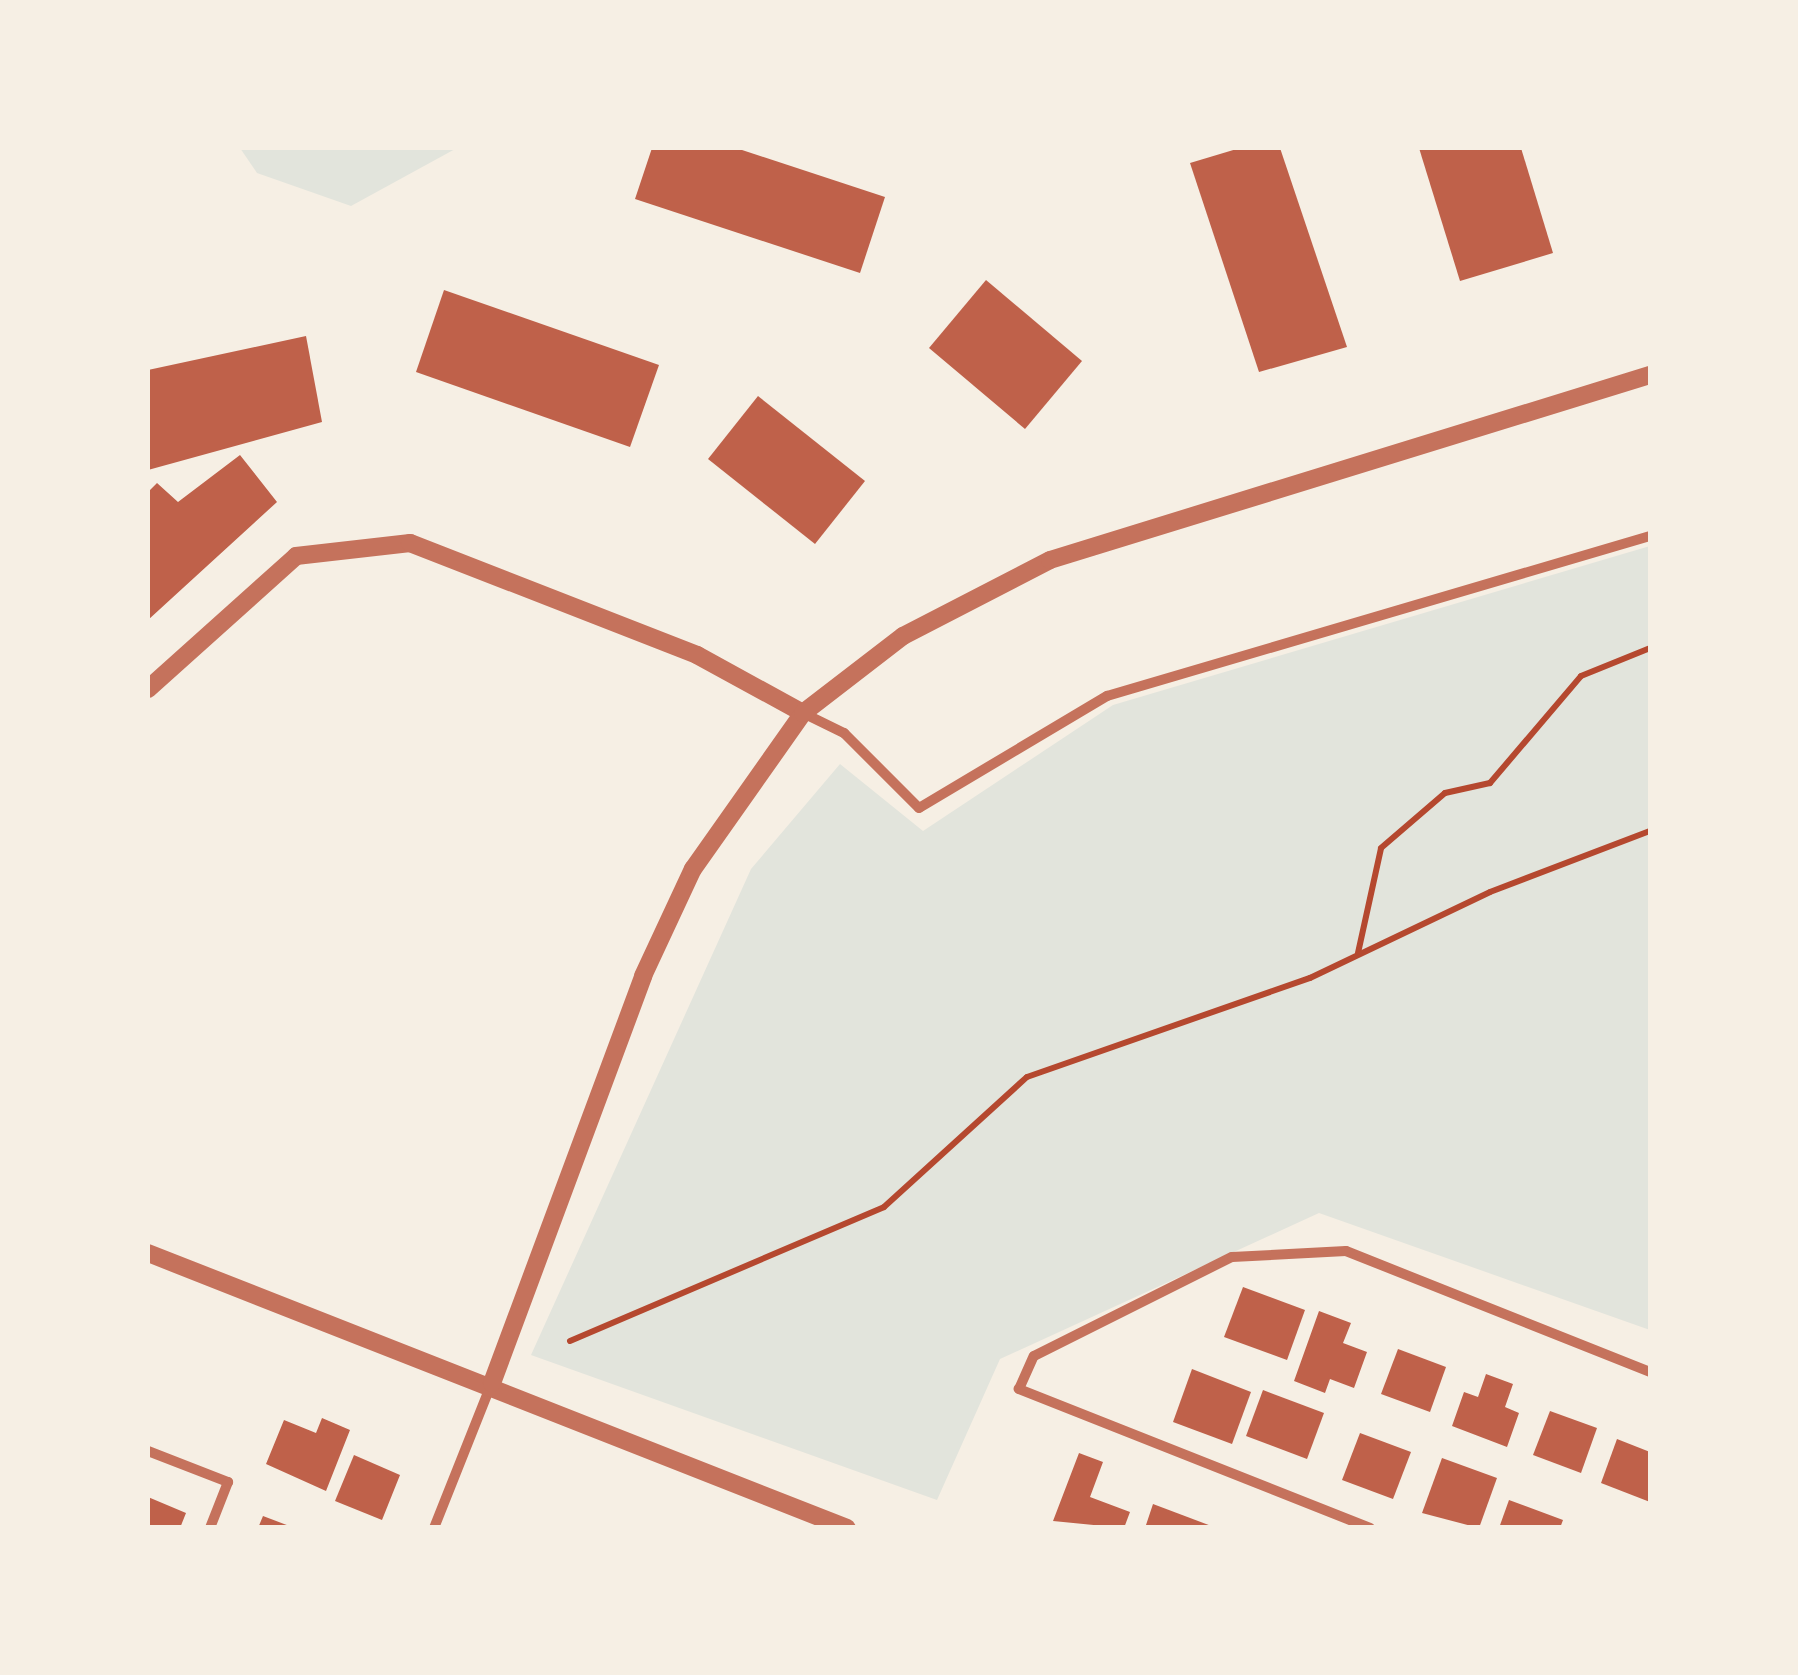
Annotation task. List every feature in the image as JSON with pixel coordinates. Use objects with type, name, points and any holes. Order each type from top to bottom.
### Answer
[{"type":"street","points":[[434,1528],[643,976],[693,869],[804,713],[903,636],[1050,560],[1650,375]]},
{"type":"street","points":[[148,689],[296,556],[410,542],[697,656],[844,734],[919,808],[1107,696],[1650,536]]},
{"type":"street","points":[[1370,1528],[1019,1388],[1034,1356],[1232,1256],[1310,1250],[1346,1251],[1650,1372]]},
{"type":"street","points":[[148,1253],[492,1383],[847,1528]]},
{"type":"street","points":[[148,1451],[228,1482],[210,1528]]},
{"type":"path","points":[[1358,954],[1381,848],[1445,793],[1490,782],[1581,676],[1650,648]]},
{"type":"path","points":[[570,1341],[884,1207],[1027,1077],[1358,954],[1650,831]]},
{"type":"shaded area","points":[[240,148],[457,148],[351,206],[257,173]]},
{"type":"shaded area","points":[[1650,546],[1650,1330],[1319,1213],[1000,1359],[937,1500],[531,1355],[751,869],[840,764],[923,831],[1113,705]]},
{"type":"building","points":[[652,148],[736,148],[885,197],[860,273],[635,199]]},
{"type":"building","points":[[1240,148],[1280,148],[1347,347],[1259,372],[1190,163]]},
{"type":"building","points":[[1419,148],[1521,148],[1553,253],[1460,281]]},
{"type":"building","points":[[986,280],[1082,361],[1025,429],[929,348]]},
{"type":"building","points":[[444,290],[659,365],[630,447],[416,372]]},
{"type":"building","points":[[306,336],[322,422],[148,470],[148,370]]},
{"type":"building","points":[[758,396],[865,481],[815,544],[708,459]]},
{"type":"building","points":[[240,455],[277,502],[148,620],[148,492],[157,483],[178,502]]},
{"type":"building","points":[[1243,1287],[1305,1310],[1287,1360],[1224,1337]]},
{"type":"building","points":[[1319,1311],[1351,1323],[1343,1343],[1367,1352],[1354,1388],[1330,1379],[1325,1393],[1294,1381]]},
{"type":"building","points":[[1398,1349],[1446,1367],[1430,1412],[1381,1394]]},
{"type":"building","points":[[1192,1369],[1251,1392],[1232,1444],[1173,1422]]},
{"type":"building","points":[[1486,1374],[1513,1384],[1505,1407],[1519,1413],[1507,1447],[1452,1426],[1464,1392],[1478,1397]]},
{"type":"building","points":[[1263,1390],[1324,1413],[1307,1459],[1246,1436]]},
{"type":"building","points":[[1550,1411],[1597,1428],[1581,1473],[1533,1455]]},
{"type":"building","points":[[322,1418],[350,1430],[326,1491],[266,1464],[284,1420],[316,1433]]},
{"type":"building","points":[[1360,1433],[1411,1452],[1393,1499],[1342,1480]]},
{"type":"building","points":[[1617,1439],[1650,1452],[1650,1502],[1601,1483]]},
{"type":"building","points":[[1079,1453],[1103,1462],[1090,1497],[1130,1512],[1124,1528],[1053,1521]]},
{"type":"building","points":[[354,1455],[400,1475],[382,1520],[335,1501]]},
{"type":"building","points":[[1442,1458],[1497,1478],[1479,1528],[1422,1513]]},
{"type":"building","points":[[148,1497],[186,1513],[180,1528],[148,1528]]},
{"type":"building","points":[[1509,1500],[1563,1520],[1560,1528],[1499,1528]]},
{"type":"building","points":[[1153,1504],[1214,1527],[1214,1528],[1145,1528]]},
{"type":"building","points":[[263,1516],[292,1527],[292,1528],[258,1528]]}]
